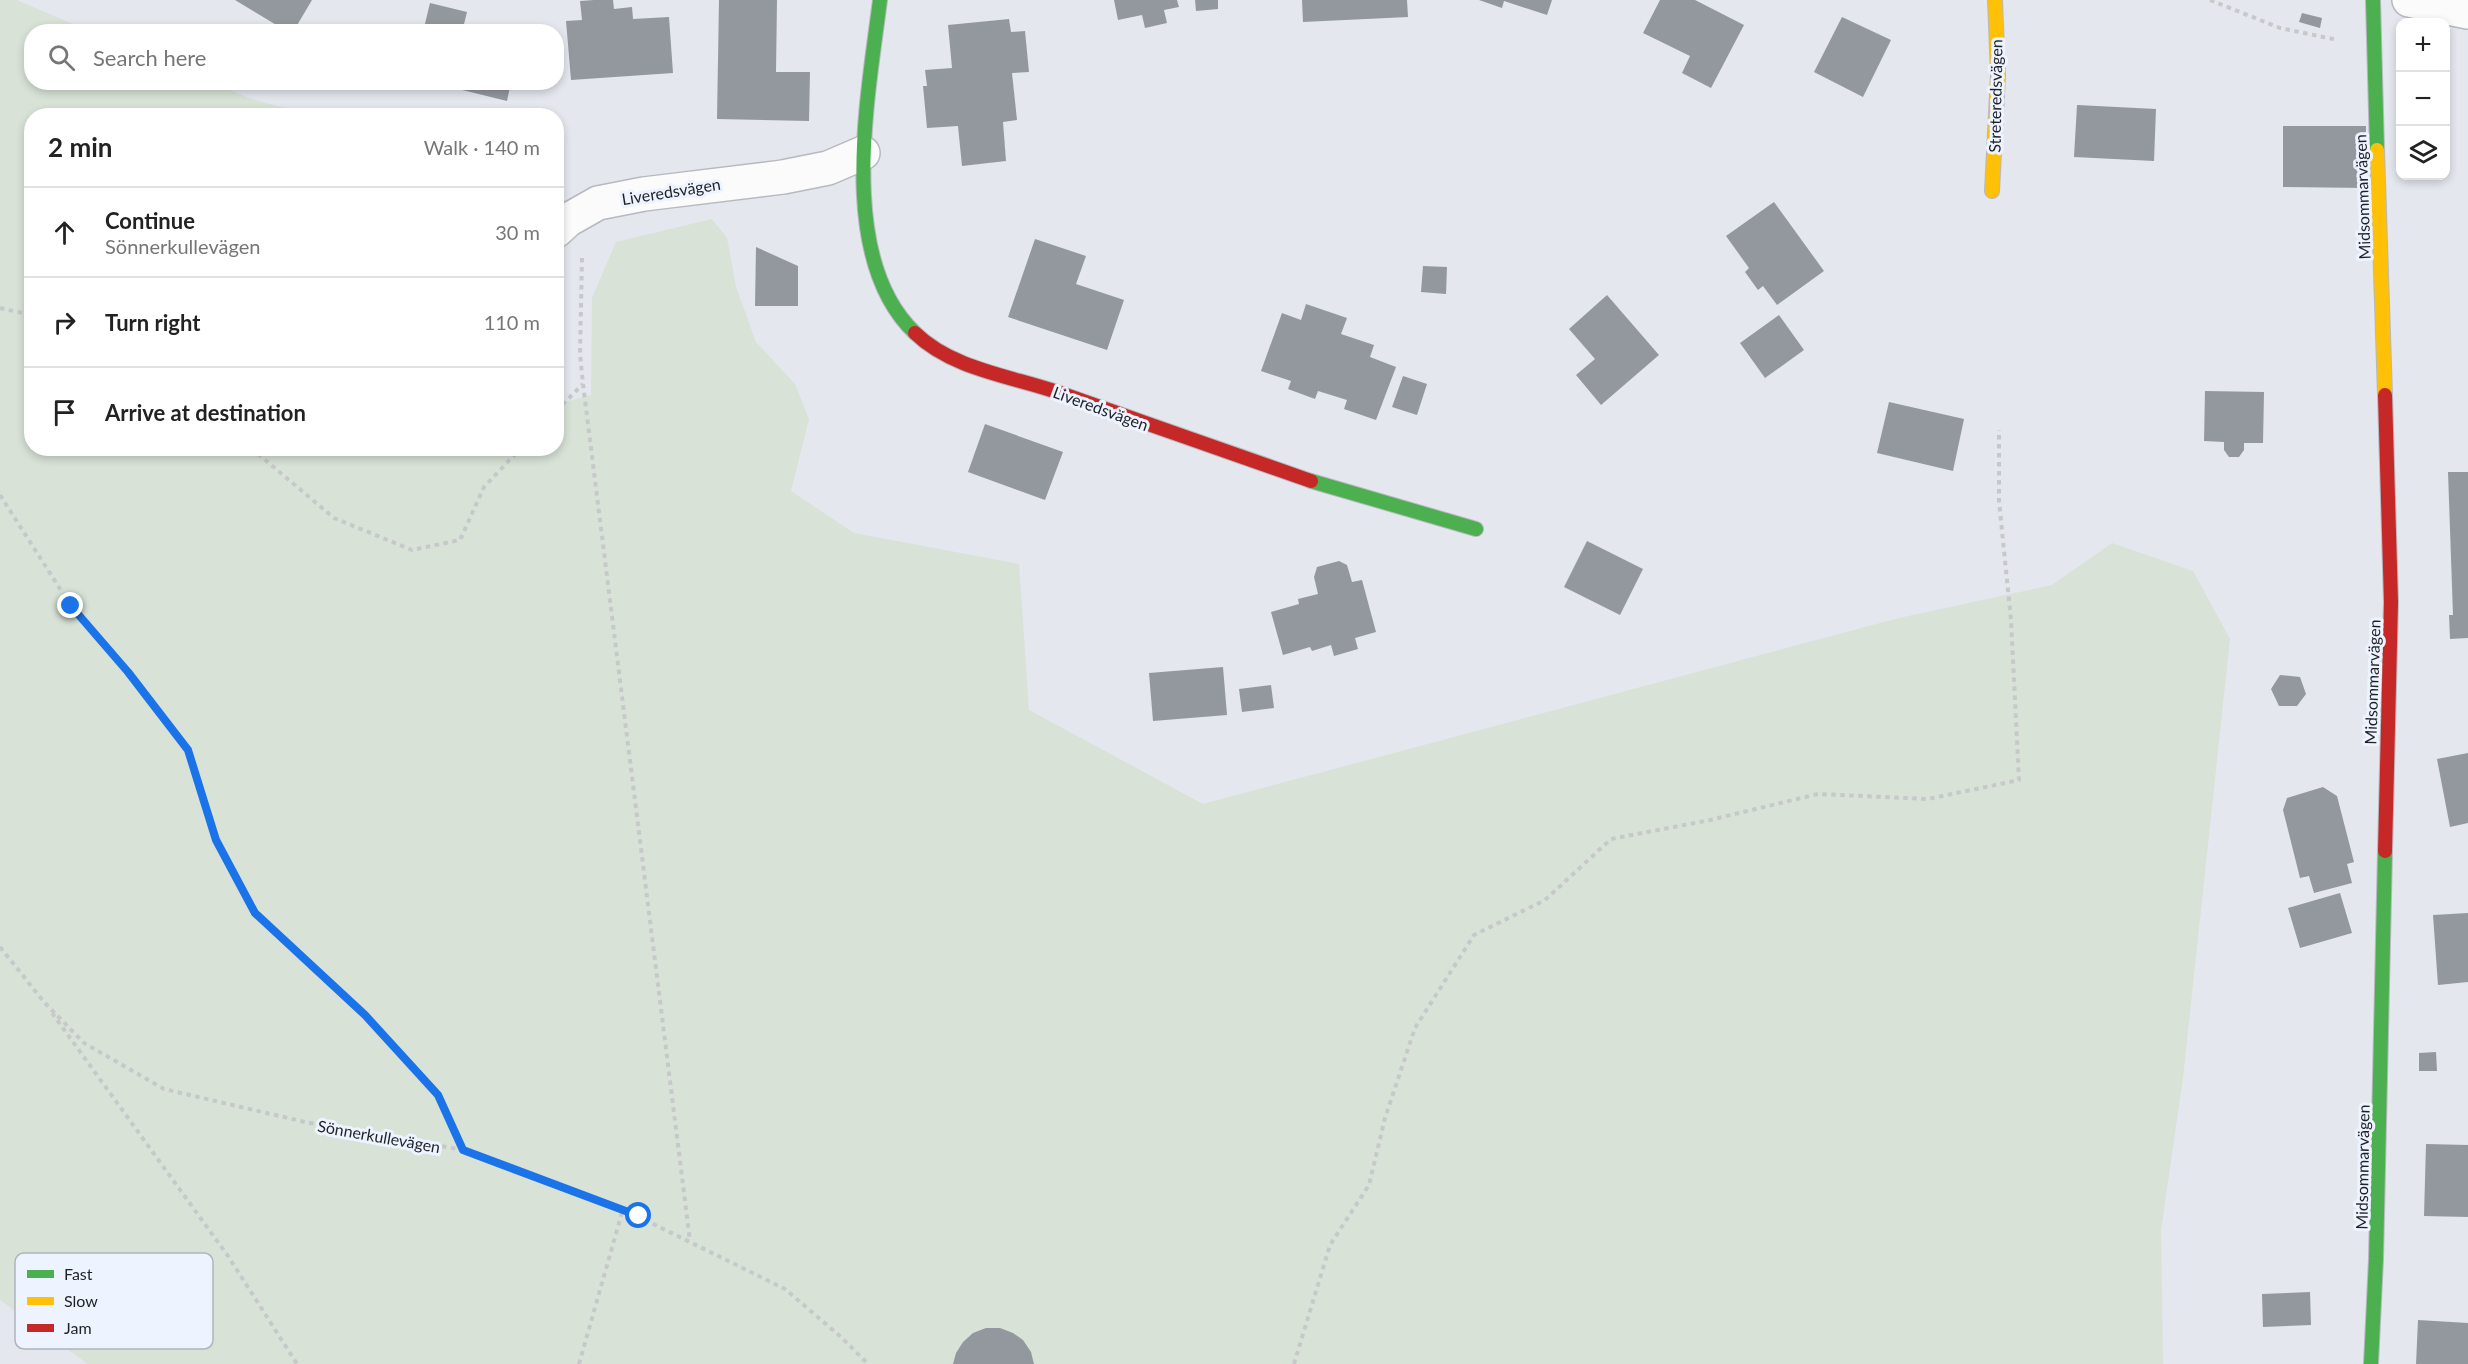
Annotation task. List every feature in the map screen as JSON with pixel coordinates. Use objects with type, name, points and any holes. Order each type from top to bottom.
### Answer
[{"type":"street","name":"Liveredsvägen","points":[[880,0],[863,153],[868,237],[880,284],[899,317],[924,342],[975,368],[1053,390],[1301,479],[1402,510],[1476,529]]},
{"type":"street","name":"Streteredsvägen","points":[[1992,191],[1998,75],[1995,0]]},
{"type":"street","name":"Midsommarvägen","points":[[2371,1364],[2377,1238],[2391,602],[2390,495],[2373,0]]},
{"type":"street","points":[[2409,0],[2468,12]]},
{"type":"street","name":"Liveredsvägen","points":[[564,224],[598,203],[644,194],[783,177],[828,168],[863,153]]},
{"type":"path","points":[[2210,0],[2280,28],[2337,40],[2373,41]]},
{"type":"path","points":[[598,203],[586,226],[582,253],[580,354],[690,1241]]},
{"type":"path","points":[[0,308],[24,313]]},
{"type":"path","points":[[564,403],[583,384]]},
{"type":"path","points":[[1294,1364],[1330,1245],[1368,1185],[1385,1118],[1415,1028],[1474,935],[1545,900],[1611,839],[1710,820],[1818,794],[1928,799],[2019,780],[2011,620],[1999,501],[1999,430]]},
{"type":"path","points":[[260,456],[334,518],[412,550],[460,540],[484,487],[513,456]]},
{"type":"path","points":[[0,495],[71,606],[128,672],[188,750],[216,840],[255,913],[365,1015],[438,1095],[463,1150]]},
{"type":"path","name":"Sönnerkullevägen","points":[[0,947],[44,1002],[84,1043],[164,1089],[305,1122],[463,1150],[623,1209],[785,1289],[841,1337],[868,1364]]},
{"type":"path","points":[[44,1002],[228,1256],[297,1364]]},
{"type":"path","points":[[579,1364],[623,1209]]},
{"type":"shaded area","points":[[0,0],[17,0],[73,24],[24,24],[24,90],[230,90],[285,108],[24,108],[24,456],[564,456],[564,402],[591,395],[592,298],[616,242],[712,219],[727,238],[736,287],[756,342],[795,384],[809,419],[791,491],[854,533],[1019,564],[1029,710],[1203,804],[1899,618],[2052,585],[2112,543],[2193,571],[2230,639],[2183,1078],[2161,1230],[2163,1364],[88,1364],[67,1349],[213,1349],[213,1253],[15,1253],[15,1311],[0,1300]]},
{"type":"building","points":[[235,0],[312,0],[298,24],[275,24]]},
{"type":"building","points":[[613,0],[614,9],[632,7],[633,19],[669,17],[673,73],[571,80],[566,21],[582,20],[580,1]]},
{"type":"building","points":[[719,0],[777,0],[776,72],[810,72],[809,121],[717,119]]},
{"type":"building","points":[[1114,0],[1177,0],[1179,7],[1164,10],[1167,23],[1145,28],[1142,15],[1118,20]]},
{"type":"building","points":[[1195,0],[1218,0],[1218,9],[1196,11]]},
{"type":"building","points":[[1302,0],[1407,0],[1408,17],[1303,22]]},
{"type":"building","points":[[1479,0],[1552,0],[1547,15],[1504,1],[1502,8]]},
{"type":"building","points":[[1660,0],[1695,0],[1744,25],[1711,88],[1682,73],[1690,56],[1643,33]]},
{"type":"building","points":[[430,3],[467,12],[464,24],[425,24]]},
{"type":"building","points":[[2302,13],[2322,18],[2320,28],[2299,22]]},
{"type":"building","points":[[1842,17],[1891,40],[1863,97],[1814,72]]},
{"type":"building","points":[[1009,19],[1011,32],[1025,31],[1029,72],[1012,73],[1017,120],[1003,122],[1006,161],[962,166],[958,126],[927,128],[923,86],[927,86],[925,70],[952,68],[948,25]]},
{"type":"building","points":[[462,90],[509,90],[507,101]]},
{"type":"building","points":[[2077,105],[2156,109],[2154,161],[2074,157]]},
{"type":"building","points":[[2283,126],[2366,126],[2365,188],[2283,187]]},
{"type":"building","points":[[1774,202],[1824,271],[1777,305],[1763,286],[1758,290],[1745,272],[1749,268],[1726,236]]},
{"type":"building","points":[[1035,239],[1086,256],[1076,284],[1124,300],[1107,350],[1008,317]]},
{"type":"building","points":[[756,247],[798,266],[798,306],[755,306]]},
{"type":"building","points":[[1423,266],[1447,267],[1446,294],[1421,292]]},
{"type":"building","points":[[1607,295],[1659,355],[1601,405],[1576,375],[1595,359],[1569,329]]},
{"type":"building","points":[[1306,304],[1347,318],[1341,334],[1374,345],[1370,357],[1396,367],[1376,420],[1344,409],[1347,400],[1318,391],[1315,399],[1288,389],[1291,381],[1261,371],[1282,313],[1301,320]]},
{"type":"building","points":[[1779,315],[1804,350],[1765,378],[1740,343]]},
{"type":"building","points":[[1403,376],[1427,384],[1417,415],[1392,407]]},
{"type":"building","points":[[2205,391],[2264,392],[2263,443],[2244,443],[2244,450],[2239,457],[2229,457],[2224,450],[2224,442],[2204,441]]},
{"type":"building","points":[[1889,402],[1964,419],[1953,471],[1877,453]]},
{"type":"building","points":[[985,424],[1063,452],[1045,500],[968,472]]},
{"type":"building","points":[[2448,472],[2468,472],[2468,638],[2450,639],[2449,615],[2453,615]]},
{"type":"building","points":[[1587,541],[1643,569],[1620,615],[1564,587]]},
{"type":"building","points":[[1339,561],[1347,565],[1352,582],[1362,580],[1376,632],[1355,638],[1358,649],[1334,656],[1331,645],[1312,651],[1310,647],[1283,655],[1271,612],[1299,604],[1298,599],[1318,594],[1314,577],[1317,567]]},
{"type":"building","points":[[1223,667],[1227,715],[1153,721],[1149,673]]},
{"type":"building","points":[[2280,675],[2300,677],[2306,694],[2297,706],[2279,706],[2271,689]]},
{"type":"building","points":[[1271,685],[1274,708],[1242,712],[1239,689]]},
{"type":"building","points":[[2468,753],[2468,823],[2450,827],[2437,759]]},
{"type":"building","points":[[2323,787],[2337,796],[2354,862],[2347,864],[2352,883],[2314,893],[2309,876],[2300,878],[2283,810],[2287,798]]},
{"type":"building","points":[[2340,893],[2352,933],[2300,948],[2288,908]]},
{"type":"building","points":[[2468,913],[2468,982],[2438,985],[2433,915]]},
{"type":"building","points":[[2436,1052],[2437,1071],[2419,1071],[2419,1053]]},
{"type":"building","points":[[2426,1144],[2468,1145],[2468,1217],[2424,1216]]},
{"type":"building","points":[[2310,1292],[2311,1325],[2263,1327],[2262,1294]]},
{"type":"building","points":[[2418,1320],[2468,1323],[2468,1364],[2416,1364]]},
{"type":"building","points":[[986,1328],[1000,1328],[1023,1340],[1031,1352],[1034,1364],[953,1364],[956,1353],[963,1342],[973,1333]]},
{"type":"traffic: fast","points":[[880,0],[865,128],[863,175],[866,220],[875,263],[890,301],[915,333]]},
{"type":"traffic: fast","points":[[2373,0],[2377,150]]},
{"type":"traffic: fast","points":[[1311,481],[1476,529]]},
{"type":"traffic: fast","points":[[2371,1364],[2376,1259],[2385,851]]},
{"type":"traffic: slow","points":[[1992,191],[1998,75],[1995,0]]},
{"type":"traffic: slow","points":[[2377,150],[2385,395]]},
{"type":"traffic: jam","points":[[915,333],[946,355],[982,370],[1057,392],[1311,481]]},
{"type":"traffic: jam","points":[[2385,395],[2391,602],[2385,851]]},
{"type":"route","points":[[71,606],[128,672],[188,750],[216,840],[255,913],[365,1015],[438,1095],[463,1150],[639,1216]]}]
